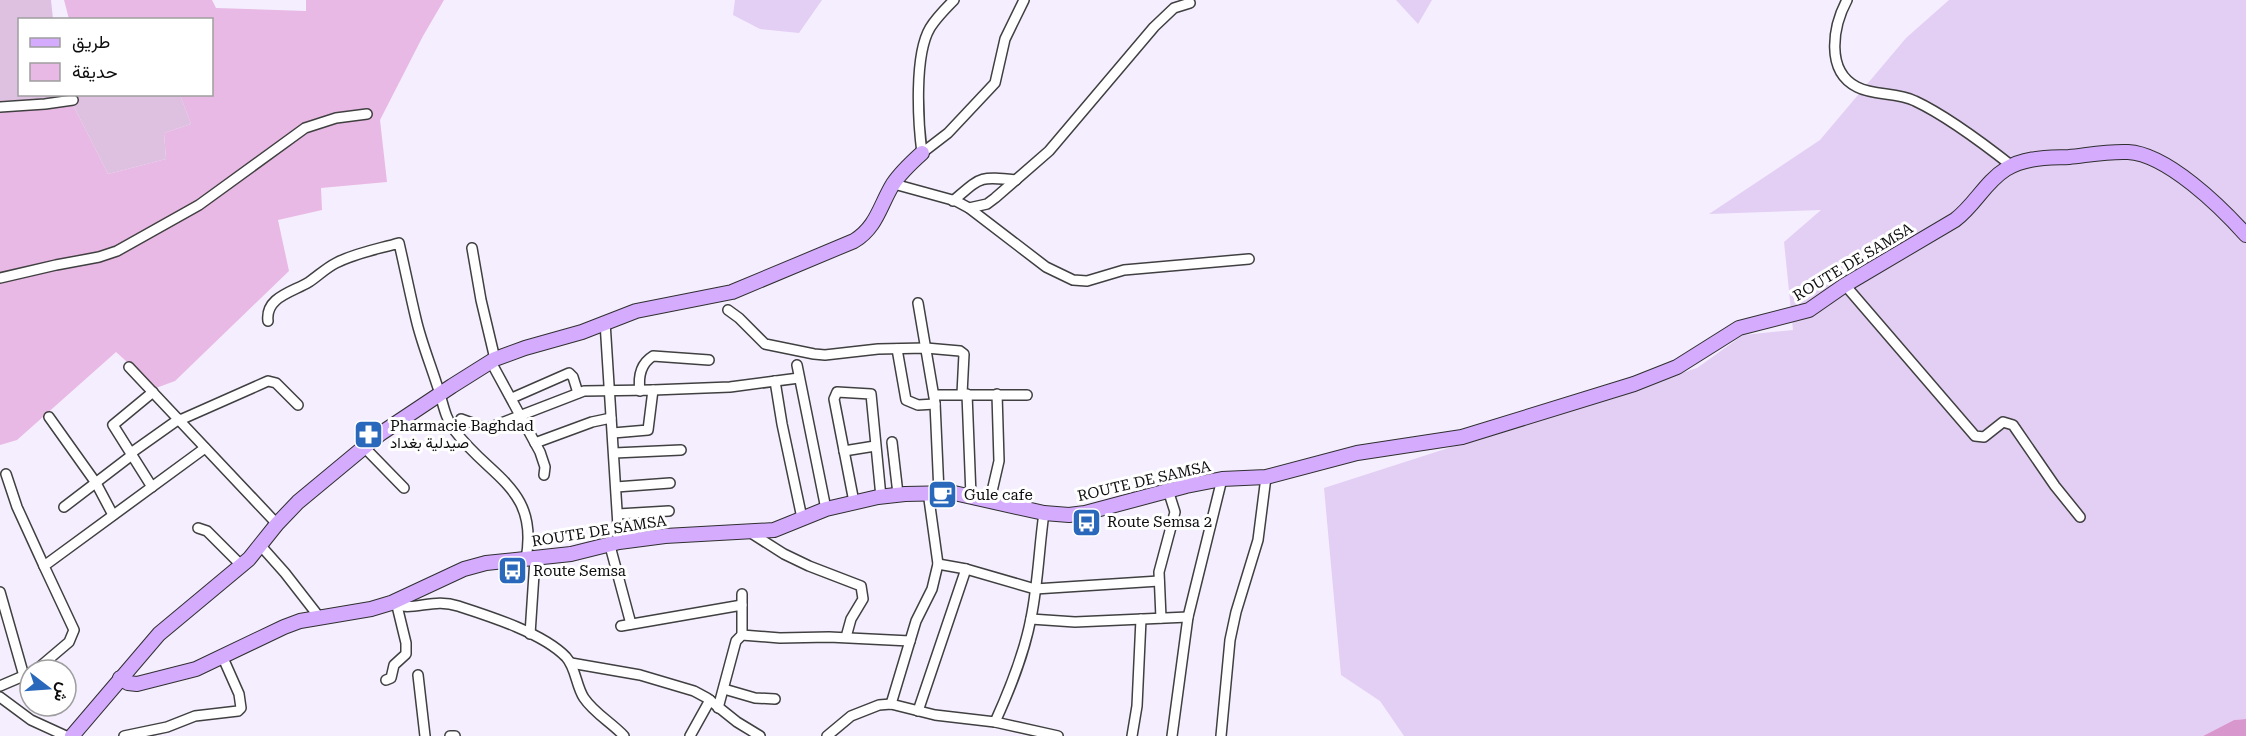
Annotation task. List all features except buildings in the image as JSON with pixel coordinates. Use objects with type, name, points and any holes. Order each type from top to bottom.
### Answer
[{"type":"street","points":[[922,153],[919,114],[923,51],[928,30],[954,0]]},
{"type":"street","points":[[0,697],[31,720],[74,735],[159,634],[242,565],[298,502],[364,447],[440,394],[493,361],[539,343],[582,332],[636,311],[732,292],[854,241],[865,234],[877,219],[894,184],[922,153],[948,133],[995,82],[1005,39],[1024,0]]},
{"type":"street","points":[[1847,0],[1834,37],[1834,59],[1844,76],[1856,87],[1893,94],[1922,104],[2012,166]]},
{"type":"street","points":[[969,208],[987,204],[1048,151],[1154,27],[1174,8],[1190,3]]},
{"type":"street","points":[[0,107],[73,100]]},
{"type":"street","points":[[0,278],[117,251],[199,205],[305,128],[336,118],[367,114]]},
{"type":"street","name":"ROUTE DE SAMSA","points":[[120,678],[128,683],[137,684],[196,669],[300,621],[394,604],[464,569],[486,563],[530,559],[665,536],[774,530],[826,509],[898,494],[933,492],[971,496],[1044,513],[1069,515],[1085,513],[1168,490],[1222,479],[1266,477],[1356,453],[1461,437],[1634,384],[1677,367],[1739,328],[1809,310],[1845,285],[1955,220],[1966,212],[1993,179],[2024,160],[2127,152],[2147,155],[2178,173],[2217,205],[2246,235]]},
{"type":"street","points":[[953,201],[976,182],[986,177],[1016,180]]},
{"type":"street","points":[[894,184],[969,208],[1046,267],[1073,280],[1087,281],[1124,270],[1249,259]]},
{"type":"street","points":[[268,321],[268,311],[274,301],[309,282],[337,262],[399,243],[416,321],[444,412],[455,431],[516,494],[525,514],[529,535],[530,634]]},
{"type":"street","points":[[472,248],[493,361],[543,459],[544,476]]},
{"type":"street","points":[[1845,285],[1975,436],[1984,437],[2003,422],[2013,425],[2080,518]]},
{"type":"street","points":[[891,704],[916,621],[932,589],[938,564],[933,492],[934,400],[918,303]]},
{"type":"street","points":[[728,310],[765,344],[774,347],[825,355],[897,348],[957,350],[963,353],[971,496]]},
{"type":"street","points":[[605,322],[618,514],[615,544],[626,625],[742,605]]},
{"type":"street","points":[[897,348],[906,400],[918,405],[965,394],[1027,395]]},
{"type":"street","points":[[640,391],[641,369],[653,356],[709,360]]},
{"type":"street","points":[[797,365],[826,509]]},
{"type":"street","points":[[129,368],[278,524]]},
{"type":"street","points":[[512,398],[569,373],[573,376],[578,393]]},
{"type":"street","points":[[461,419],[491,428],[578,393],[730,387],[799,378]]},
{"type":"street","points":[[64,507],[179,419],[268,381],[276,383],[298,405]]},
{"type":"street","points":[[775,381],[802,519]]},
{"type":"street","points":[[613,433],[648,430],[652,390]]},
{"type":"street","points":[[854,502],[834,399],[837,392],[871,394],[881,496]]},
{"type":"street","points":[[153,393],[113,425],[153,487]]},
{"type":"street","points":[[990,500],[999,461],[997,394]]},
{"type":"street","points":[[49,417],[96,483],[113,516]]},
{"type":"street","points":[[535,442],[592,422],[611,418]]},
{"type":"street","points":[[892,442],[898,494]]},
{"type":"street","points":[[844,451],[875,446]]},
{"type":"street","points":[[364,447],[404,488]]},
{"type":"street","points":[[44,567],[205,448]]},
{"type":"street","points":[[614,453],[681,450]]},
{"type":"street","points":[[6,474],[17,507],[74,630],[69,642],[50,658]]},
{"type":"street","points":[[1221,736],[1230,640],[1260,528],[1266,477]]},
{"type":"street","points":[[1172,736],[1188,617],[1222,479]]},
{"type":"street","points":[[616,487],[670,483]]},
{"type":"street","points":[[1161,618],[1160,562],[1175,512],[1168,490]]},
{"type":"street","points":[[618,514],[669,511]]},
{"type":"street","points":[[995,722],[1019,663],[1031,619],[1044,513]]},
{"type":"street","points":[[198,528],[207,531],[242,565]]},
{"type":"street","points":[[751,533],[784,554],[861,586],[862,599],[851,619],[846,637]]},
{"type":"street","points":[[261,546],[320,618]]},
{"type":"street","points":[[938,564],[966,569],[1035,589],[1159,581]]},
{"type":"street","points":[[918,711],[966,569]]},
{"type":"street","points":[[0,592],[21,658]]},
{"type":"street","points":[[718,708],[736,641],[742,635],[742,594]]},
{"type":"street","points":[[394,604],[407,608],[434,602],[450,603],[530,634],[556,649],[571,663],[583,697],[624,736]]},
{"type":"street","points":[[386,680],[391,678],[394,665],[406,654],[406,643],[394,604]]},
{"type":"street","points":[[1031,619],[1075,622],[1188,617]]},
{"type":"street","points":[[1132,736],[1137,706],[1141,619]]},
{"type":"street","points":[[742,635],[910,641]]},
{"type":"street","points":[[124,736],[167,727],[195,716],[238,711],[241,708],[240,699],[223,658]]},
{"type":"street","points":[[571,663],[640,675],[694,691],[710,699],[718,708],[760,736]]},
{"type":"street","points":[[418,675],[425,736]]},
{"type":"street","points":[[0,686],[18,679]]},
{"type":"street","points":[[724,689],[755,698],[775,699]]},
{"type":"street","points":[[690,736],[710,699]]},
{"type":"street","points":[[827,736],[851,716],[879,705],[891,704],[950,718],[995,722],[1058,736]]},
{"type":"street","points":[[450,736],[455,736]]},
{"type":"shaded area","points":[[0,0],[51,0],[53,18],[18,18],[18,96],[180,96],[191,124],[164,133],[166,159],[108,174],[73,105],[0,100]]},
{"type":"shaded area","points":[[735,0],[822,0],[799,33],[760,29],[733,15]]},
{"type":"shaded area","points":[[1396,0],[1432,0],[1418,24]]},
{"type":"shaded area","points":[[1949,0],[2246,0],[2246,719],[2234,720],[2203,736],[1404,736],[1380,701],[1341,675],[1324,488],[1697,368],[1743,335],[1793,330],[1784,242],[1821,210],[1709,214],[1820,140],[1906,38]]},
{"type":"shaded area","points":[[2246,719],[2246,736],[2203,736],[2234,720]]},
{"type":"green space","points":[[64,0],[212,0],[216,8],[306,11],[306,0],[444,0],[380,120],[387,182],[321,188],[322,210],[278,220],[289,271],[175,381],[156,388],[116,352],[17,440],[0,445],[0,100],[73,105],[108,174],[166,159],[164,133],[191,124],[180,96],[213,96],[213,18],[69,18]]},
{"type":"place","name":"Pharmacie Baghdad صيدلية بغداد","points":[[369,435]]},
{"type":"place","name":"Gule cafe","points":[[943,495]]},
{"type":"place","name":"Route Semsa 2","points":[[1086,522]]},
{"type":"place","name":"Route Semsa","points":[[512,571]]}]
